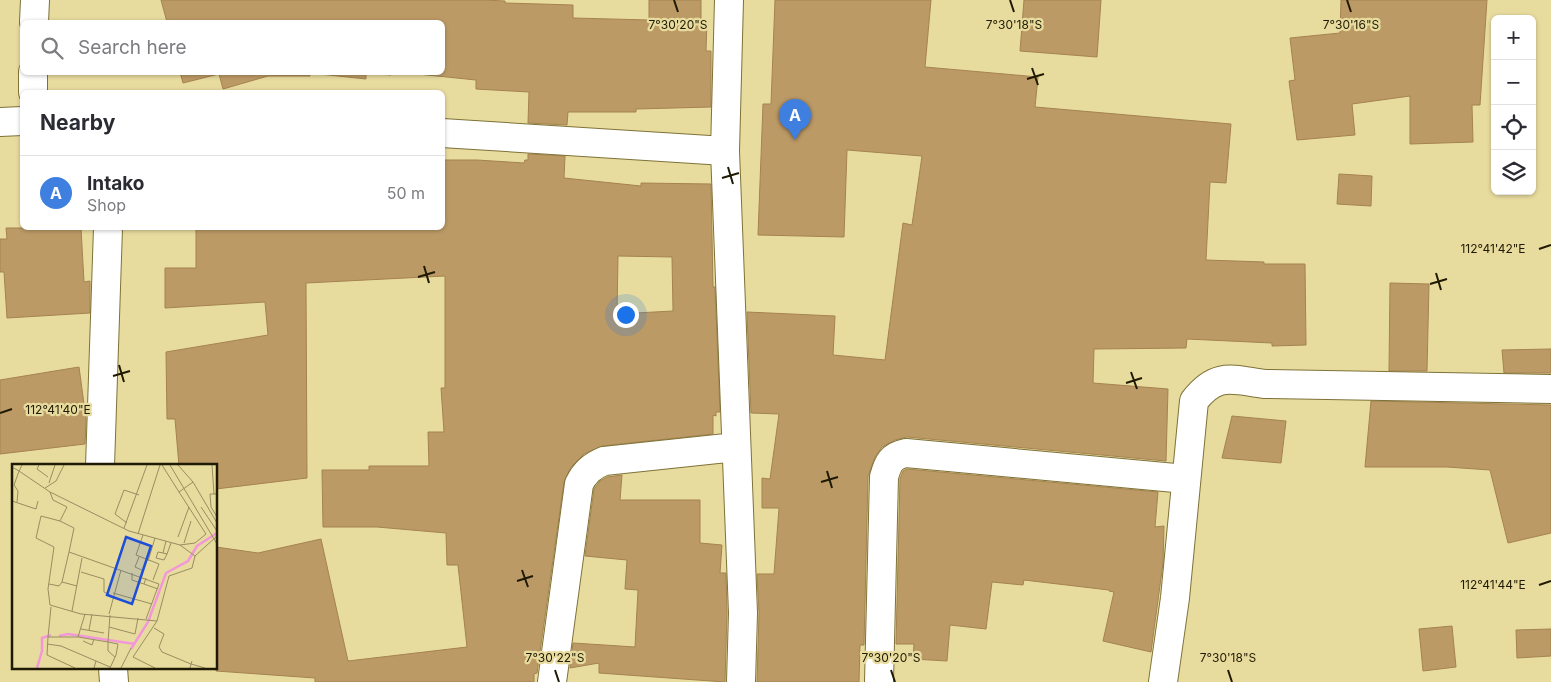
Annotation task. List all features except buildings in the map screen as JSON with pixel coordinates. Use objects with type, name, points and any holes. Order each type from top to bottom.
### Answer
[{"type":"street","points":[[34,20],[35,0]]},
{"type":"street","points":[[729,0],[725,151],[743,613],[741,682]]},
{"type":"street","points":[[33,75],[33,90]]},
{"type":"street","points":[[0,122],[20,121]]},
{"type":"street","points":[[445,133],[725,151]]},
{"type":"street","points":[[100,464],[108,230]]},
{"type":"street","points":[[1163,682],[1175,598],[1194,401],[1201,392],[1214,383],[1226,378],[1266,384],[1551,389]]},
{"type":"street","points":[[552,682],[579,484],[583,476],[592,466],[604,461],[736,447]]},
{"type":"street","points":[[879,682],[884,477],[888,463],[896,456],[906,453],[1186,479]]},
{"type":"place","name":"Intako","points":[[795,140]]}]
